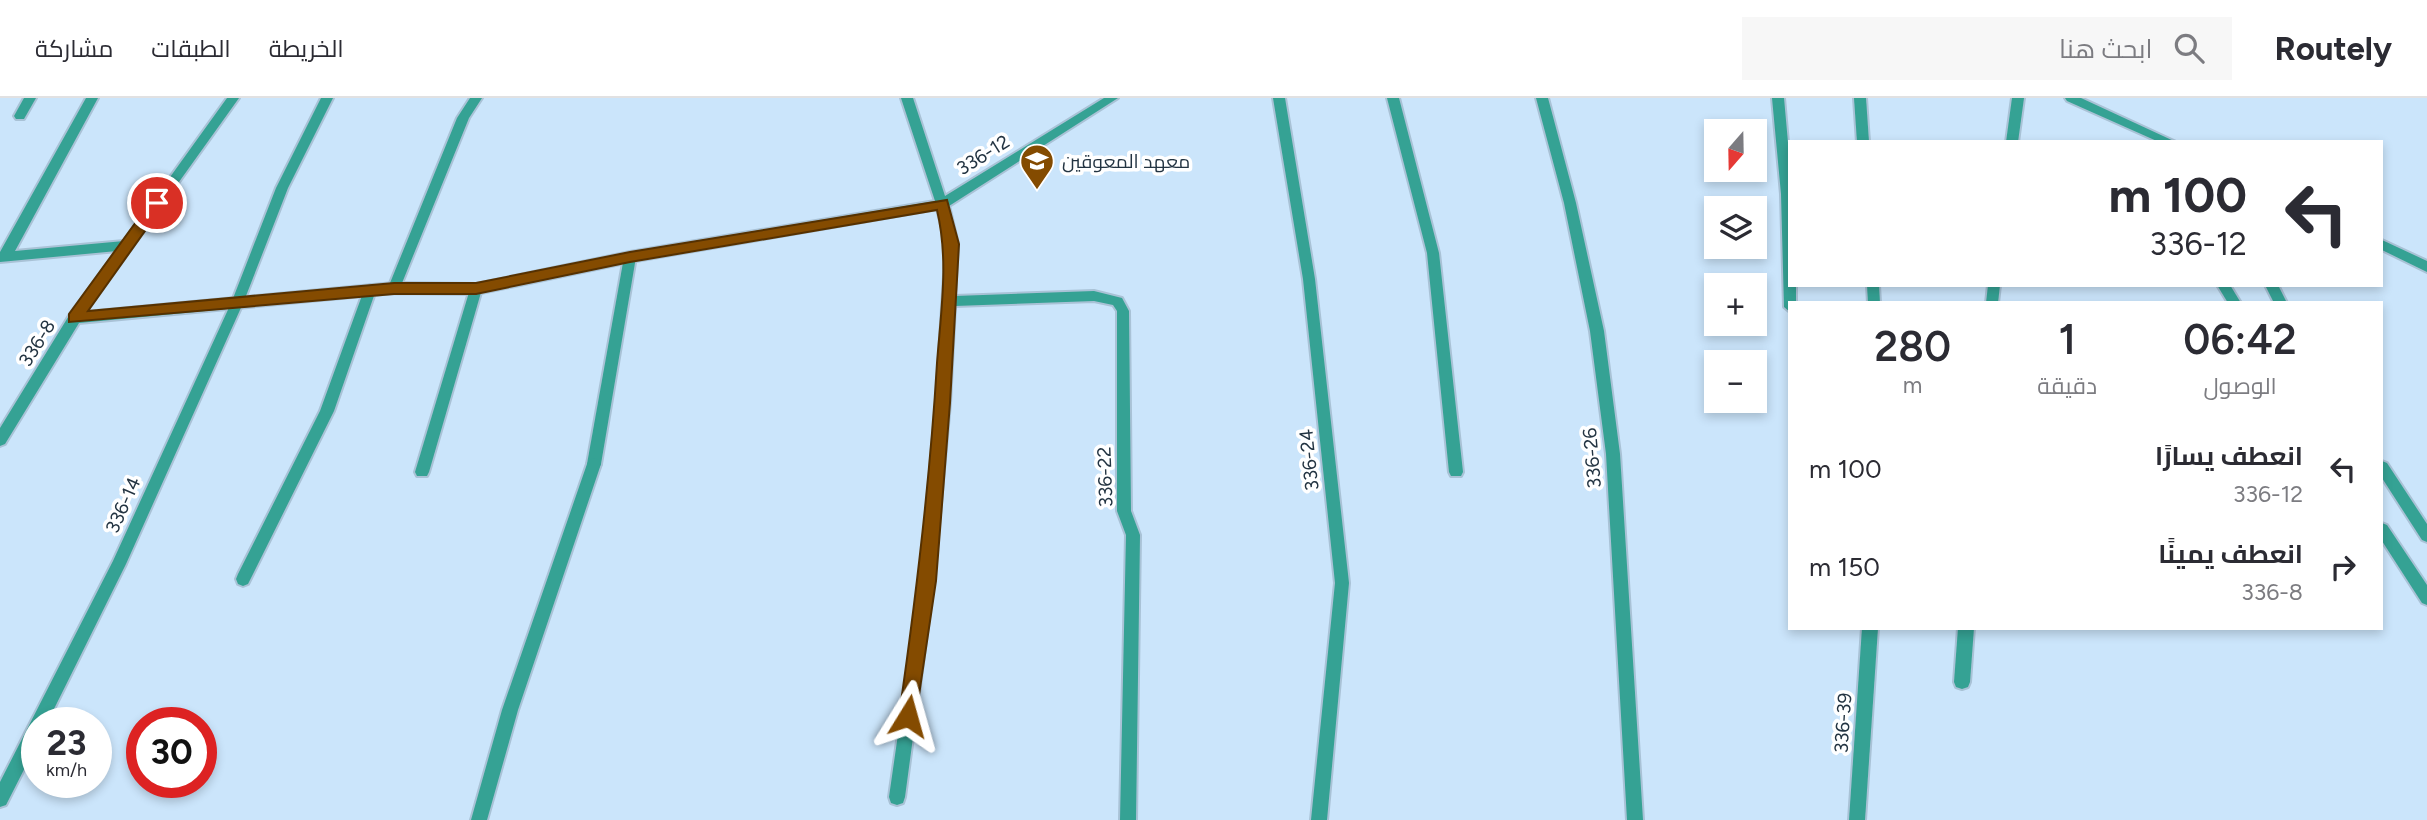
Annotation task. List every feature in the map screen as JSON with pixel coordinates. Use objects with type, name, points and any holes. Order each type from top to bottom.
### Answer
[{"type":"street","points":[[20,116],[30,98]]},
{"type":"street","points":[[3,257],[92,98]]},
{"type":"street","name":"336-8","points":[[0,440],[75,318],[233,98]]},
{"type":"street","name":"336-14","points":[[47,707],[119,564],[238,301],[282,188],[327,98]]},
{"type":"street","points":[[394,288],[463,118],[476,98]]},
{"type":"street","points":[[897,797],[927,581],[952,244],[942,204],[907,98]]},
{"type":"street","name":"336-12","points":[[75,318],[394,288],[476,289],[630,257],[942,204],[1112,98]]},
{"type":"street","name":"336-24","points":[[1279,98],[1309,279],[1342,583],[1319,820]]},
{"type":"street","points":[[1393,98],[1433,253],[1456,472]]},
{"type":"street","name":"336-26","points":[[1542,98],[1570,203],[1597,331],[1611,440],[1635,820]]},
{"type":"street","points":[[1779,98],[1788,232]]},
{"type":"street","points":[[1860,98],[1863,140]]},
{"type":"street","points":[[2012,140],[2018,98]]},
{"type":"street","points":[[2071,98],[2167,140]]},
{"type":"street","points":[[2142,127],[2146,140]]},
{"type":"street","points":[[3,257],[127,245]]},
{"type":"street","points":[[2383,246],[2427,267]]},
{"type":"street","points":[[479,820],[510,710],[594,464],[630,257]]},
{"type":"street","points":[[422,472],[476,289]]},
{"type":"street","points":[[243,579],[327,411],[370,290]]},
{"type":"street","name":"336-22","points":[[948,301],[1094,296],[1117,301],[1123,311],[1124,511],[1133,535],[1128,820]]},
{"type":"street","points":[[2383,469],[2427,536]]},
{"type":"street","points":[[2383,531],[2427,598]]},
{"type":"street","name":"336-39","points":[[1857,820],[1870,630]]},
{"type":"street","points":[[1962,682],[1966,630]]},
{"type":"street","name":"336-14","points":[[0,799],[21,758]]},
{"type":"place","name":"معهد المعوقين","points":[[1037,191]]},
{"type":"route","points":[[157,203],[75,318],[394,288],[476,289],[630,257],[942,204],[952,244],[943,403],[927,581],[908,716]]}]
